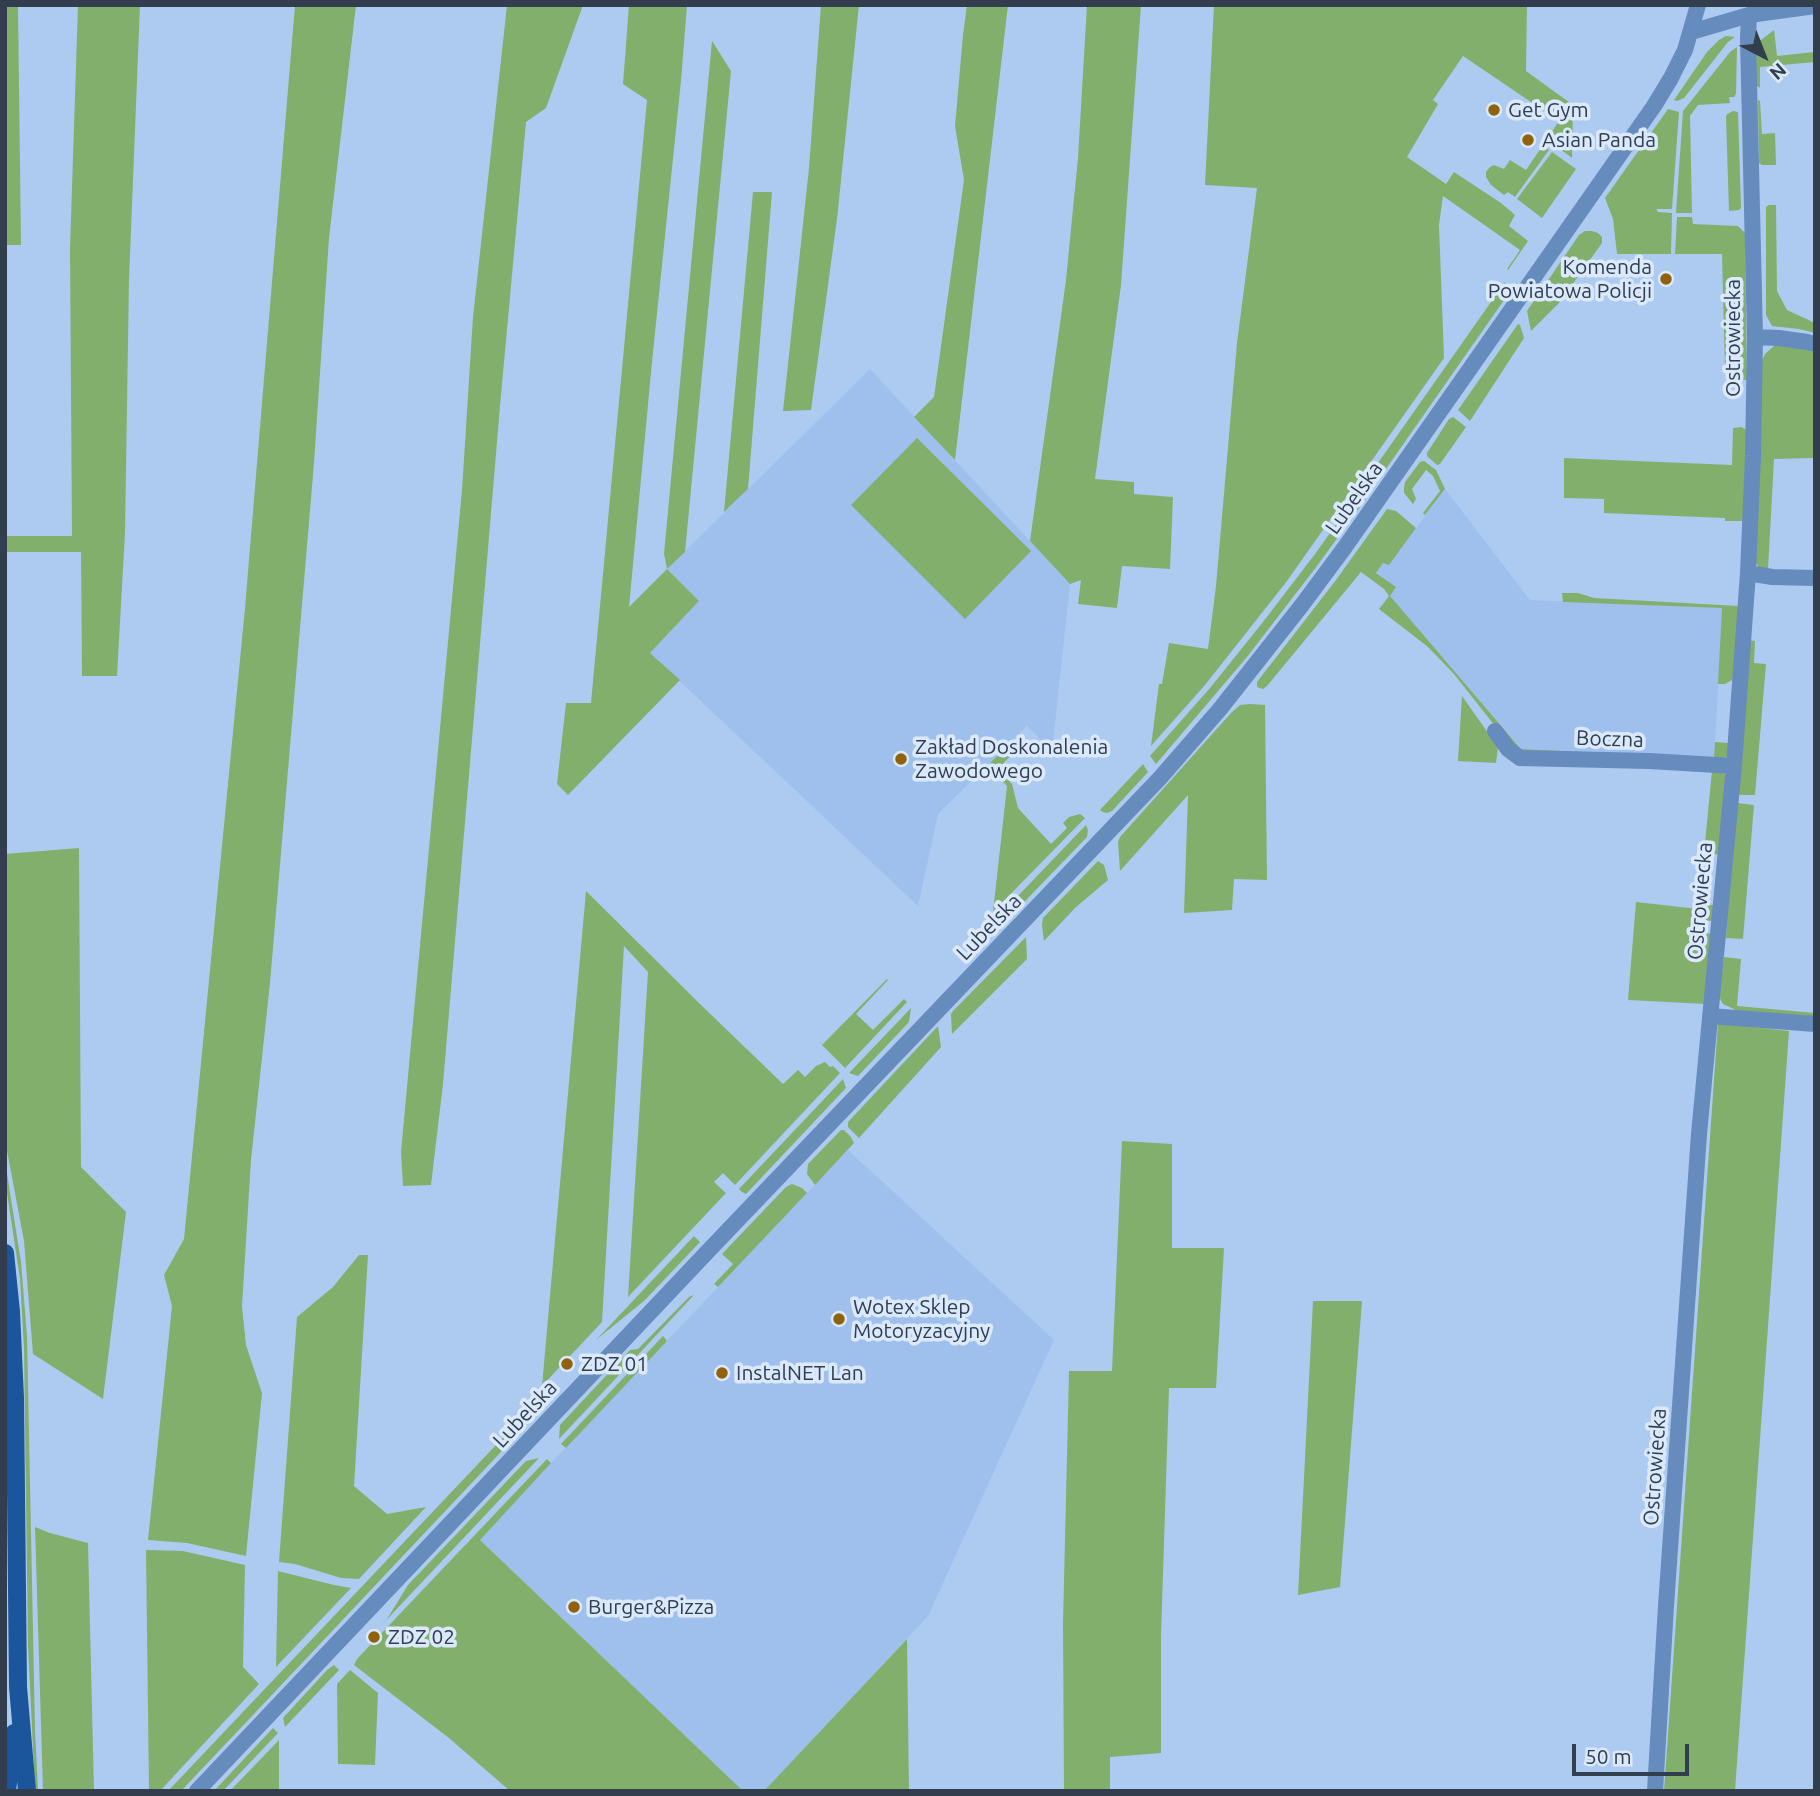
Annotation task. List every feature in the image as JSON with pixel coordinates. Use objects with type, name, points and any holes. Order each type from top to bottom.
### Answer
[{"type":"main road","points":[[5,1253],[13,1343],[11,1631],[27,1791]]},
{"type":"main road","points":[[7,1791],[18,1688]]},
{"type":"street","name":"Lubelska","points":[[197,1791],[688,1271],[1160,778],[1220,709],[1338,556],[1659,98],[1678,65],[1698,5]]},
{"type":"street","points":[[1691,32],[1744,10],[1815,6]]},
{"type":"street","name":"Ostrowiecka","points":[[1655,1791],[1665,1606],[1699,1134],[1734,766],[1754,456],[1755,337],[1748,38],[1744,10]]},
{"type":"street","points":[[1755,337],[1815,344]]},
{"type":"street","points":[[1748,573],[1772,577],[1815,578]]},
{"type":"street","name":"Boczna","points":[[1495,732],[1508,749],[1520,758],[1734,766]]},
{"type":"street","points":[[1710,1016],[1815,1024]]},
{"type":"shaded area","points":[[870,369],[1070,584],[1052,751],[1027,726],[938,814],[918,906],[650,653],[699,601],[667,569]]},
{"type":"shaded area","points":[[1445,489],[1530,600],[1723,608],[1714,758],[1522,749],[1389,596],[1396,588],[1376,572],[1383,563],[1389,565]]},
{"type":"shaded area","points":[[848,1150],[1054,1340],[928,1616],[764,1791],[743,1791],[479,1539]]},
{"type":"green space","points":[[78,5],[140,5],[129,280],[125,533],[117,676],[82,676],[81,552],[5,552],[5,536],[72,536],[70,248]]},
{"type":"green space","points":[[295,5],[356,5],[329,238],[314,463],[270,983],[251,1160],[242,1306],[246,1345],[262,1393],[246,1556],[187,1543],[148,1540],[172,1306],[164,1275],[184,1239],[245,608]]},
{"type":"green space","points":[[507,5],[583,5],[546,108],[526,122],[443,1084],[431,1185],[403,1186],[401,1152],[462,490],[473,317]]},
{"type":"green space","points":[[629,5],[687,5],[629,607],[667,569],[699,601],[650,653],[680,680],[568,795],[557,784],[566,703],[591,703],[647,100],[623,84]]},
{"type":"green space","points":[[821,5],[859,5],[837,219],[811,410],[783,411],[809,168]]},
{"type":"green space","points":[[967,5],[1008,5],[955,460],[914,417],[934,397],[964,180],[955,126]]},
{"type":"green space","points":[[1087,5],[1141,5],[1121,285],[1095,479],[1134,482],[1134,494],[1173,497],[1170,569],[1122,566],[1117,608],[1078,604],[1081,580],[1070,584],[1030,541],[1066,280],[1078,158]]},
{"type":"green space","points":[[1214,5],[1527,5],[1526,71],[1573,105],[1572,158],[1547,139],[1559,121],[1463,56],[1433,100],[1438,104],[1407,157],[1446,184],[1454,172],[1501,203],[1515,215],[1509,226],[1528,241],[1508,270],[1520,250],[1443,196],[1439,225],[1444,358],[1287,581],[1205,685],[1151,746],[1159,684],[1162,684],[1169,643],[1208,649],[1237,343],[1257,188],[1205,185]]},
{"type":"green space","points":[[5,6],[18,6],[21,245],[5,245]]},
{"type":"green space","points":[[1774,30],[1777,56],[1815,52],[1815,62],[1760,67],[1760,88],[1755,85],[1754,41],[1761,40]]},
{"type":"green space","points":[[1726,36],[1735,37],[1728,42],[1684,98],[1674,100],[1707,52]]},
{"type":"green space","points":[[712,41],[731,71],[685,552],[667,569],[664,554]]},
{"type":"green space","points":[[1737,47],[1736,94],[1729,97],[1730,103],[1698,105],[1690,116],[1692,213],[1676,213],[1683,111],[1730,52]]},
{"type":"green space","points":[[1758,100],[1762,134],[1775,133],[1776,165],[1759,163]]},
{"type":"green space","points":[[1668,109],[1679,112],[1672,209],[1656,209],[1658,212],[1672,213],[1671,254],[1617,254],[1613,219],[1605,198]]},
{"type":"green space","points":[[1733,111],[1738,112],[1741,208],[1729,211],[1726,117]]},
{"type":"green space","points":[[1543,145],[1549,150],[1515,197],[1508,192],[1504,195],[1491,185],[1486,177],[1490,167],[1494,165],[1504,169],[1510,160],[1526,170]]},
{"type":"green space","points":[[1552,152],[1576,169],[1542,218],[1517,199]]},
{"type":"green space","points":[[753,192],[772,192],[748,489],[724,512]]},
{"type":"green space","points":[[1776,205],[1777,291],[1787,310],[1815,323],[1815,333],[1772,326],[1766,315],[1766,207]]},
{"type":"green space","points":[[1677,217],[1692,217],[1693,224],[1738,226],[1745,233],[1747,380],[1733,381],[1732,370],[1725,370],[1722,254],[1675,254]]},
{"type":"green space","points":[[1585,231],[1598,233],[1602,237],[1602,243],[1559,303],[1531,331],[1527,311],[1579,235]]},
{"type":"green space","points":[[1505,282],[1509,293],[1374,486],[1366,480]]},
{"type":"green space","points":[[1518,324],[1524,338],[1470,421],[1458,410]]},
{"type":"green space","points":[[1775,345],[1797,346],[1815,352],[1815,458],[1774,459],[1768,569],[1760,569],[1754,560],[1762,361]]},
{"type":"green space","points":[[1453,417],[1466,427],[1437,465],[1427,453]]},
{"type":"green space","points":[[1741,427],[1748,433],[1745,521],[1604,513],[1604,499],[1564,498],[1564,458],[1732,465],[1733,428]]},
{"type":"green space","points":[[917,438],[1031,551],[965,619],[851,505]]},
{"type":"green space","points":[[1424,461],[1436,470],[1445,489],[1425,515],[1423,513],[1440,491],[1433,476],[1426,470],[1412,489],[1416,499],[1413,504],[1404,493],[1405,482],[1420,462]]},
{"type":"green space","points":[[1362,488],[1370,493],[1317,566],[1247,657],[1156,764],[1150,756],[1263,622]]},
{"type":"green space","points":[[1387,509],[1396,511],[1416,528],[1389,565],[1383,563],[1376,573],[1396,587],[1390,596],[1521,749],[1714,758],[1715,742],[1729,743],[1729,755],[1723,759],[1524,754],[1510,745],[1454,674],[1428,647],[1379,609],[1389,596],[1361,572],[1267,686],[1263,689],[1257,687],[1257,682]]},
{"type":"green space","points":[[1562,593],[1578,593],[1594,598],[1739,606],[1736,673],[1732,680],[1718,684],[1722,608],[1563,602]]},
{"type":"green space","points":[[1748,640],[1755,641],[1754,663],[1766,664],[1755,795],[1740,795],[1737,792]]},
{"type":"green space","points":[[1462,696],[1498,747],[1496,763],[1458,761]]},
{"type":"green space","points":[[1240,705],[1265,705],[1267,880],[1234,879],[1232,910],[1184,913],[1188,795],[1120,871],[1118,842],[1231,713]]},
{"type":"green space","points":[[1009,744],[1016,750],[998,769],[1012,784],[1018,808],[1051,844],[1067,828],[1063,823],[1069,817],[1080,814],[1085,818],[993,912],[1007,786],[988,765]]},
{"type":"green space","points":[[1143,764],[1148,772],[1112,811],[1107,813],[1100,810]]},
{"type":"green space","points":[[1712,771],[1721,771],[1728,776],[1721,855],[1704,853]]},
{"type":"green space","points":[[1737,803],[1754,805],[1743,939],[1726,938],[1729,871]]},
{"type":"green space","points":[[1086,825],[1087,837],[975,953],[968,948]]},
{"type":"green space","points":[[79,848],[81,1167],[126,1212],[103,1399],[33,1354],[24,1241],[5,1140],[5,854]]},
{"type":"green space","points":[[1098,861],[1104,865],[1108,880],[1075,908],[1044,941],[1043,918]]},
{"type":"green space","points":[[586,891],[783,1084],[798,1070],[805,1077],[816,1066],[825,1062],[840,1073],[735,1185],[723,1173],[714,1182],[726,1193],[628,1297],[648,972],[624,946],[602,1322],[542,1386]]},
{"type":"green space","points":[[1636,902],[1698,909],[1699,904],[1713,905],[1714,921],[1698,920],[1697,932],[1713,934],[1706,1004],[1628,1000]]},
{"type":"green space","points":[[1026,937],[1027,959],[952,1034],[953,1011]]},
{"type":"green space","points":[[1724,957],[1741,959],[1737,1006],[1815,1013],[1815,1017],[1738,1011],[1723,1004],[1719,997]]},
{"type":"green space","points":[[887,979],[856,1014],[873,1030],[904,999],[907,1002],[845,1068],[822,1045]]},
{"type":"green space","points":[[911,1008],[909,1022],[858,1076],[849,1073]]},
{"type":"green space","points":[[1718,1023],[1789,1031],[1735,1791],[1664,1791]]},
{"type":"green space","points":[[938,1026],[941,1047],[859,1138],[848,1127],[848,1122]]},
{"type":"green space","points":[[843,1079],[846,1088],[746,1194],[742,1192],[739,1189]]},
{"type":"green space","points":[[841,1130],[851,1137],[854,1143],[815,1185],[807,1174],[808,1164]]},
{"type":"green space","points":[[1122,1141],[1172,1144],[1172,1248],[1224,1248],[1216,1388],[1169,1388],[1161,1636],[1161,1753],[1110,1757],[1110,1791],[1064,1791],[1063,1623],[1069,1371],[1112,1371]]},
{"type":"green space","points":[[5,1161],[21,1262],[27,1336],[38,1791],[35,1791],[28,1646],[24,1348],[20,1279],[5,1180]]},
{"type":"green space","points":[[792,1184],[807,1193],[718,1287],[714,1284],[733,1264],[722,1254],[786,1187]]},
{"type":"green space","points":[[694,1236],[700,1242],[645,1300],[596,1340]]},
{"type":"green space","points":[[359,1255],[368,1255],[354,1486],[387,1514],[426,1507],[359,1579],[341,1578],[279,1562],[297,1317],[333,1287]]},
{"type":"green space","points":[[694,1295],[559,1439],[560,1425],[630,1350],[638,1349]]},
{"type":"green space","points":[[1313,1301],[1362,1301],[1340,1587],[1298,1595]]},
{"type":"green space","points":[[663,1336],[667,1341],[566,1448],[561,1444]]},
{"type":"green space","points":[[552,1386],[532,1419],[181,1791],[168,1791]]},
{"type":"green space","points":[[539,1458],[376,1631],[387,1619],[408,1585],[526,1461]]},
{"type":"green space","points":[[547,1459],[551,1463],[480,1540],[743,1791],[510,1791],[449,1738],[354,1665]]},
{"type":"green space","points":[[35,1527],[88,1543],[94,1791],[43,1791]]},
{"type":"green space","points":[[146,1550],[183,1551],[245,1565],[243,1667],[259,1684],[160,1791],[149,1791]]},
{"type":"green space","points":[[278,1571],[351,1588],[276,1667]]},
{"type":"green space","points":[[907,1639],[909,1791],[764,1791]]},
{"type":"green space","points":[[334,1665],[339,1670],[285,1727],[283,1718]]},
{"type":"green space","points":[[350,1670],[378,1693],[375,1765],[338,1764],[337,1684]]},
{"type":"green space","points":[[273,1728],[278,1733],[223,1791],[214,1791]]},
{"type":"green space","points":[[279,1740],[279,1791],[230,1791]]},
{"type":"place","name":"Get Gym","points":[[1494,110]]},
{"type":"place","name":"Asian Panda","points":[[1528,140]]},
{"type":"place","name":"Komenda Powiatowa Policji","points":[[1666,279]]},
{"type":"place","name":"Zakład Doskonalenia Zawodowego","points":[[901,759]]},
{"type":"place","name":"Wotex Sklep Motoryzacyjny","points":[[839,1319]]},
{"type":"place","name":"ZDZ 01","points":[[567,1364]]},
{"type":"place","name":"InstalNET Lan","points":[[722,1373]]},
{"type":"place","name":"Burger&Pizza","points":[[574,1607]]},
{"type":"place","name":"ZDZ 02","points":[[374,1637]]}]
